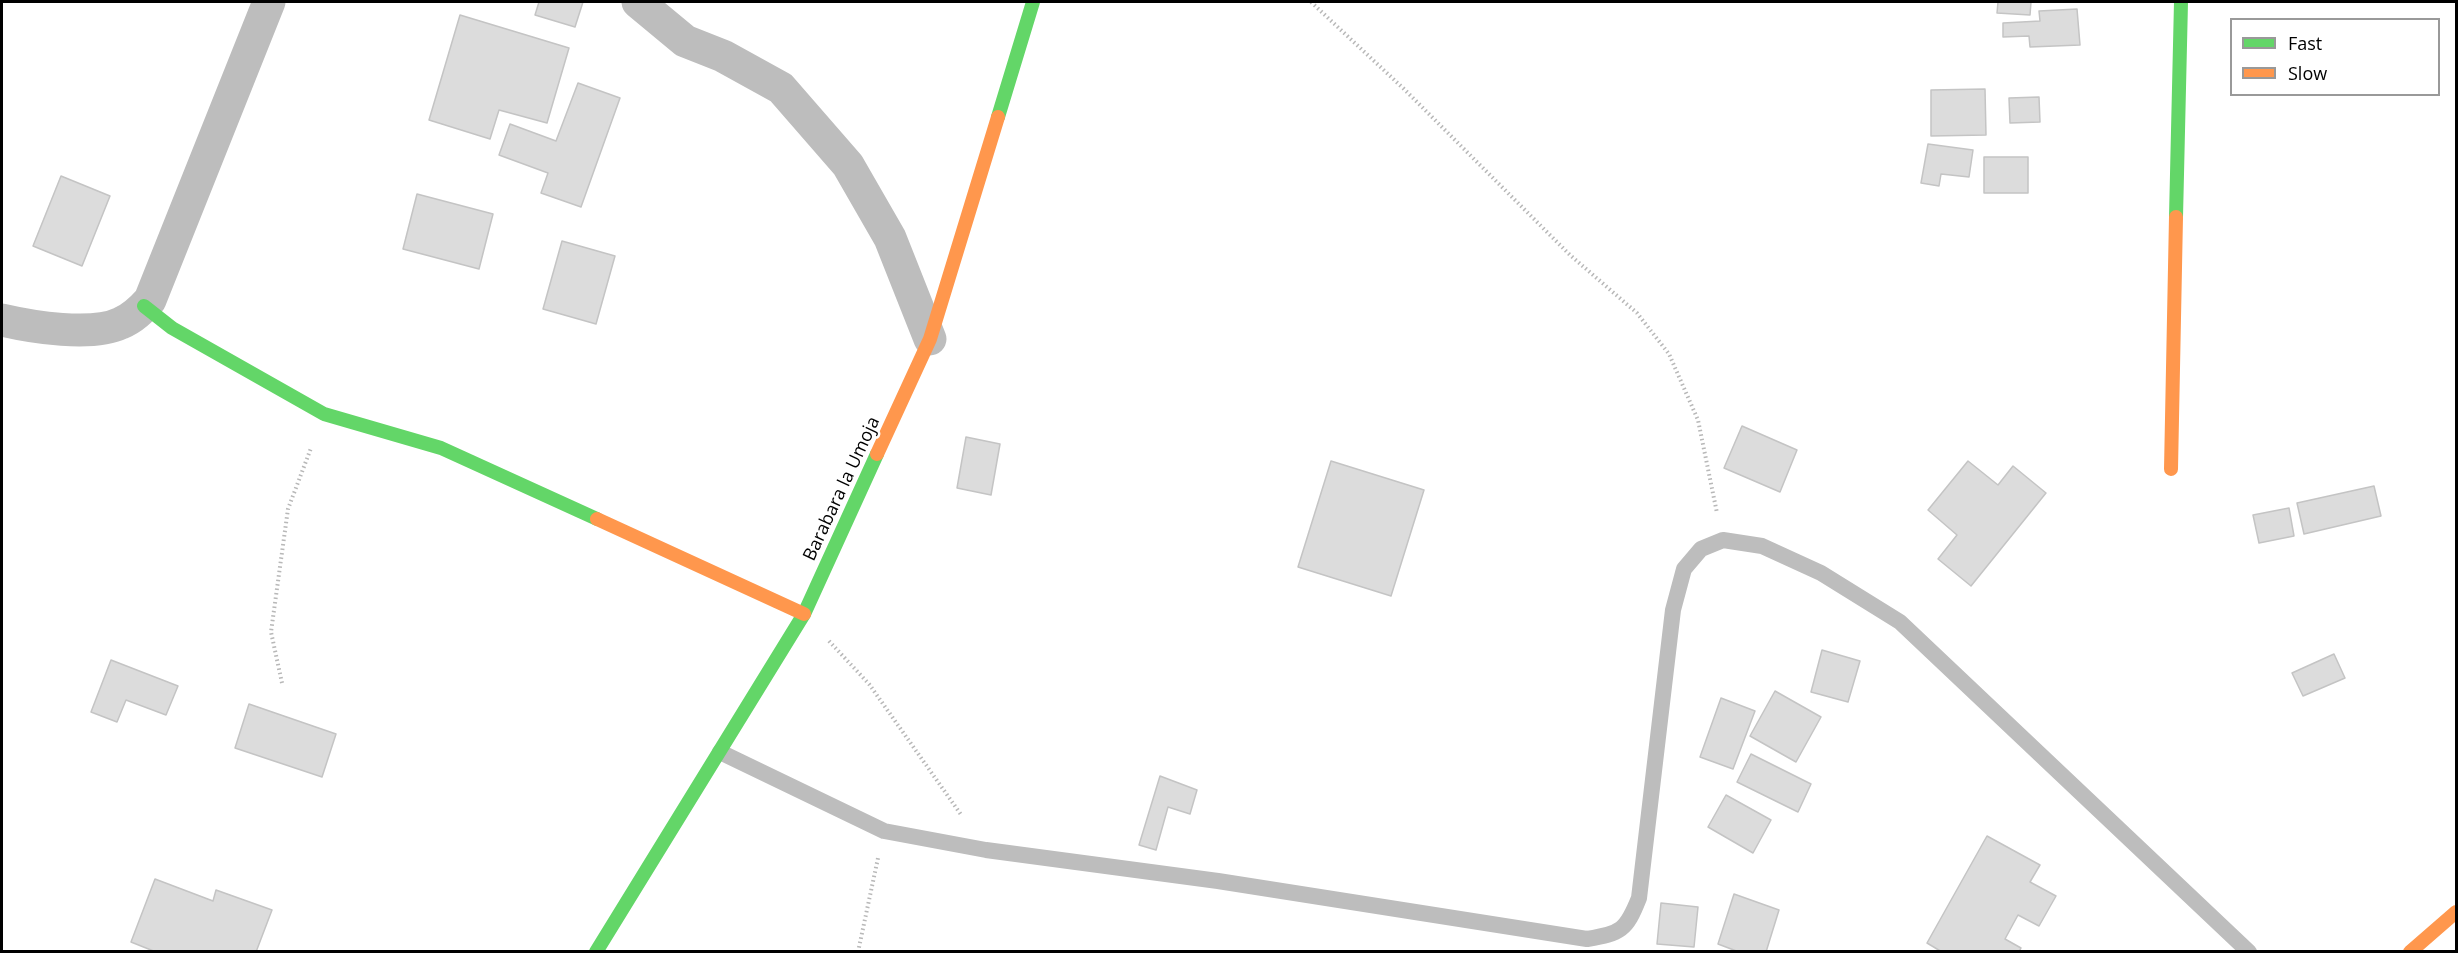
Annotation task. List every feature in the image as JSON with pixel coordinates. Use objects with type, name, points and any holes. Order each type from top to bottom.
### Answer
[{"type":"street","points":[[5,328],[80,330],[118,325],[150,300],[269,2]]},
{"type":"street","points":[[638,2],[684,41],[723,56],[781,88],[848,165],[890,238],[930,339]]},
{"type":"street","name":"Barabara la Umoja","points":[[596,951],[804,614],[930,339],[1034,2]]},
{"type":"street","points":[[2171,469],[2181,2]]},
{"type":"street","points":[[144,306],[172,328],[324,414],[441,448],[804,614]]},
{"type":"street","points":[[2410,951],[2457,912]]},
{"type":"lane","points":[[720,752],[884,831],[986,850],[1218,881],[1587,939],[1618,933],[1630,920],[1639,898],[1673,610],[1684,569],[1701,549],[1723,540],[1762,546],[1811,568],[1900,622],[2249,951]]},
{"type":"path","points":[[1311,2],[1404,89],[1570,255],[1637,313],[1670,354],[1698,420],[1723,540]]},
{"type":"path","points":[[282,683],[271,632],[288,509],[324,414]]},
{"type":"path","points":[[804,614],[869,684],[986,850]]},
{"type":"path","points":[[858,951],[884,831]]},
{"type":"building","points":[[539,2],[583,2],[575,27],[535,15]]},
{"type":"building","points":[[1998,2],[2031,2],[2030,15],[1997,13]]},
{"type":"building","points":[[2077,9],[2080,45],[2030,47],[2029,36],[2003,37],[2003,23],[2040,21],[2039,11]]},
{"type":"building","points":[[460,15],[569,48],[547,123],[499,110],[490,139],[429,120]]},
{"type":"building","points":[[578,83],[620,98],[581,207],[541,193],[548,173],[499,155],[510,124],[556,141]]},
{"type":"building","points":[[1985,89],[1986,135],[1931,136],[1931,90]]},
{"type":"building","points":[[2039,97],[2040,122],[2010,123],[2009,98]]},
{"type":"building","points":[[1928,144],[1973,150],[1969,177],[1941,174],[1939,186],[1921,183]]},
{"type":"building","points":[[1984,157],[2028,157],[2028,193],[1984,193]]},
{"type":"building","points":[[61,176],[110,196],[82,266],[33,246]]},
{"type":"building","points":[[417,194],[493,214],[479,269],[403,249]]},
{"type":"building","points":[[562,241],[615,256],[596,324],[543,309]]},
{"type":"building","points":[[1742,426],[1797,450],[1780,492],[1724,468]]},
{"type":"building","points":[[966,437],[1000,444],[991,495],[957,488]]},
{"type":"building","points":[[1331,461],[1424,490],[1391,596],[1298,567]]},
{"type":"building","points":[[1968,461],[1998,485],[2013,466],[2046,493],[1971,586],[1938,559],[1957,535],[1928,510]]},
{"type":"building","points":[[2374,486],[2381,516],[2304,534],[2297,503]]},
{"type":"building","points":[[2289,508],[2294,536],[2259,543],[2253,515]]},
{"type":"building","points":[[1822,650],[1860,661],[1848,702],[1811,692]]},
{"type":"building","points":[[2334,654],[2345,678],[2303,696],[2292,673]]},
{"type":"building","points":[[111,660],[178,686],[166,715],[126,700],[117,722],[91,712]]},
{"type":"building","points":[[1775,691],[1821,717],[1796,762],[1750,736]]},
{"type":"building","points":[[1721,698],[1755,711],[1733,769],[1700,757]]},
{"type":"building","points":[[249,704],[336,734],[322,777],[235,748]]},
{"type":"building","points":[[1751,754],[1811,784],[1798,812],[1737,782]]},
{"type":"building","points":[[1160,776],[1197,790],[1190,814],[1168,807],[1156,850],[1139,845]]},
{"type":"building","points":[[1726,795],[1771,820],[1753,853],[1708,827]]},
{"type":"building","points":[[1987,836],[2040,865],[2030,882],[2056,896],[2039,926],[2018,915],[2005,939],[2021,948],[2019,952],[1942,952],[1927,943]]},
{"type":"building","points":[[155,879],[213,901],[216,890],[272,910],[256,952],[156,952],[131,942]]},
{"type":"building","points":[[1734,894],[1779,910],[1766,952],[1739,952],[1718,944]]},
{"type":"building","points":[[1661,903],[1698,907],[1694,947],[1657,944]]},
{"type":"traffic: fast","points":[[998,117],[1033,2]]},
{"type":"traffic: fast","points":[[2176,217],[2181,2]]},
{"type":"traffic: fast","points":[[144,306],[172,328],[324,414],[441,448],[597,519]]},
{"type":"traffic: fast","points":[[596,952],[804,614],[877,454]]},
{"type":"traffic: slow","points":[[877,454],[930,339],[998,117]]},
{"type":"traffic: slow","points":[[2171,469],[2176,217]]},
{"type":"traffic: slow","points":[[597,519],[804,614]]},
{"type":"traffic: slow","points":[[2410,952],[2456,912]]}]
